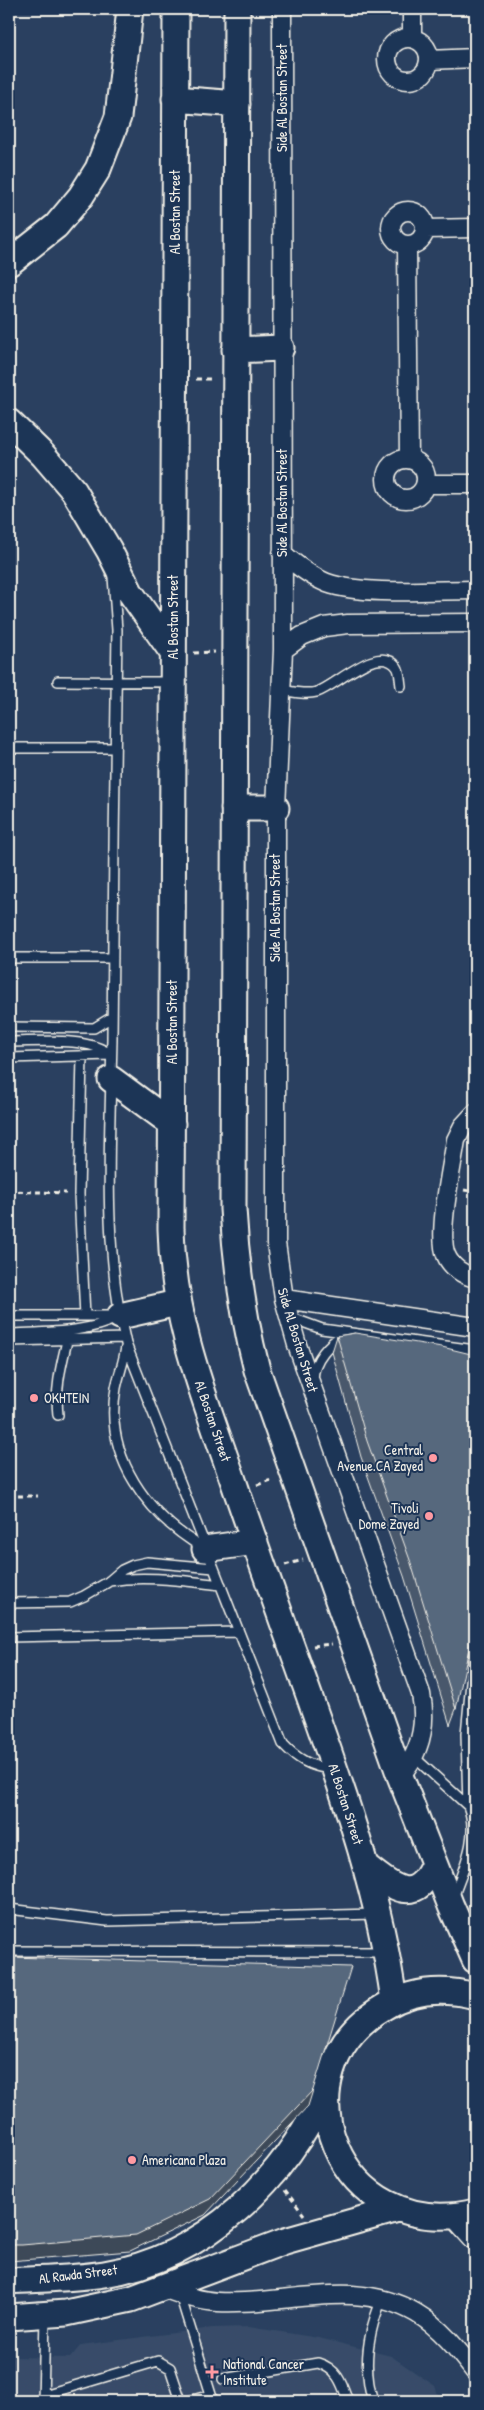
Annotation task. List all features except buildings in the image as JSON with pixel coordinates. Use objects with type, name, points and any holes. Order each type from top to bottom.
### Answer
[{"type":"street","points":[[9,264],[56,226],[81,196],[98,169],[118,117],[130,9]]},
{"type":"street","name":"Al Bostan Street","points":[[176,9],[172,1250],[178,1303],[186,1343],[254,1542],[336,1770],[367,1867],[386,1952],[394,2001]]},
{"type":"street","points":[[237,9],[234,808],[234,1242],[237,1274],[257,1370],[353,1642],[407,1767],[434,1864],[475,1960]]},
{"type":"street","name":"Side Al Bostan Street","points":[[282,9],[281,348],[283,650],[276,808],[274,1214],[279,1271],[288,1317],[421,1694],[424,1720],[421,1739],[407,1767]]},
{"type":"street","points":[[412,9],[412,38]]},
{"type":"street","points":[[412,38],[420,42],[427,50],[429,60],[425,70],[417,78],[406,80],[395,76],[388,67],[386,56],[391,46],[400,39],[412,38]]},
{"type":"street","points":[[429,60],[475,58]]},
{"type":"street","points":[[175,99],[237,104]]},
{"type":"street","points":[[406,210],[416,212],[424,219],[426,229],[423,238],[416,244],[407,246],[398,242],[392,234],[391,223],[397,215],[406,210]]},
{"type":"street","points":[[426,229],[475,228]]},
{"type":"street","points":[[407,246],[410,459]]},
{"type":"street","points":[[235,350],[281,348]]},
{"type":"street","points":[[9,422],[43,455],[74,491],[109,550],[130,592],[173,653]]},
{"type":"street","points":[[410,459],[420,463],[426,473],[426,484],[422,493],[412,499],[402,500],[392,495],[386,486],[386,476],[390,466],[399,460],[410,459]]},
{"type":"street","points":[[426,484],[475,484]]},
{"type":"street","points":[[282,553],[302,570],[325,582],[351,590],[475,590]]},
{"type":"street","points":[[283,650],[302,636],[324,627],[348,624],[475,623]]},
{"type":"street","points":[[234,808],[276,808]]},
{"type":"street","points":[[111,1067],[172,1124]]},
{"type":"street","points":[[475,1113],[463,1126],[456,1140],[443,1246],[451,1264],[467,1276],[475,1278]]},
{"type":"street","points":[[284,1299],[475,1327]]},
{"type":"street","points":[[124,1333],[178,1303]]},
{"type":"street","points":[[209,1558],[254,1542]]},
{"type":"street","points":[[367,1867],[398,1889],[409,1890],[421,1885],[429,1876],[434,1864]]},
{"type":"street","points":[[475,1996],[452,1992],[426,1992],[394,2001],[376,2011],[352,2035],[338,2058],[331,2077],[328,2097],[328,2117],[332,2137],[340,2156],[364,2188],[380,2200],[398,2209],[421,2216],[466,2214],[475,2236]]},
{"type":"street","name":"Al Rawda Street","points":[[9,2281],[105,2274],[136,2266],[165,2255],[215,2227],[236,2211],[274,2174],[306,2128],[331,2077]]},
{"type":"street","points":[[9,2318],[45,2315],[171,2292],[254,2252],[317,2231],[398,2209]]},
{"type":"street","points":[[171,2292],[220,2302],[343,2293],[382,2298],[418,2314],[435,2328],[475,2372]]},
{"type":"lane","points":[[109,550],[116,610],[110,1237],[124,1333],[209,1558],[222,1585],[238,1632],[283,1744],[293,1755],[306,1763],[320,1768],[336,1770]]},
{"type":"lane","points":[[282,690],[300,693],[316,692],[359,667],[377,659],[395,664],[398,668],[401,686]]},
{"type":"lane","points":[[58,681],[173,682]]},
{"type":"lane","points":[[9,748],[116,748]]},
{"type":"lane","points":[[9,958],[113,958]]},
{"type":"lane","points":[[9,1027],[94,1028],[112,1017]]},
{"type":"lane","points":[[9,1042],[85,1043],[99,1047],[111,1067]]},
{"type":"lane","points":[[9,1058],[82,1056],[111,1067]]},
{"type":"lane","points":[[82,1056],[79,1184],[85,1316]]},
{"type":"lane","points":[[9,1316],[85,1316],[124,1333]]},
{"type":"lane","points":[[288,1317],[310,1326],[475,1350]]},
{"type":"lane","points":[[9,1334],[93,1328],[124,1333]]},
{"type":"lane","points":[[312,1388],[317,1361],[324,1350],[346,1332]]},
{"type":"lane","points":[[9,1341],[67,1341],[124,1333]]},
{"type":"lane","points":[[124,1333],[116,1388],[114,1420],[120,1451],[133,1481],[151,1508],[209,1558]]},
{"type":"lane","points":[[58,1416],[56,1398],[58,1380],[67,1341]]},
{"type":"lane","points":[[9,1603],[70,1602],[108,1582],[122,1570],[133,1565],[147,1562],[209,1558]]},
{"type":"lane","points":[[108,1582],[123,1579],[165,1579],[222,1585]]},
{"type":"lane","points":[[9,1637],[238,1632]]},
{"type":"lane","points":[[451,1906],[471,1843],[472,1816],[468,1806],[466,1734],[475,1641]]},
{"type":"lane","points":[[407,1767],[468,1806]]},
{"type":"lane","points":[[9,1909],[106,1921],[378,1914]]},
{"type":"lane","points":[[9,1951],[386,1952]]},
{"type":"lane","points":[[171,2292],[212,2398],[189,2401]]},
{"type":"lane","points":[[373,2401],[368,2375],[367,2355],[369,2336],[382,2298]]},
{"type":"lane","points":[[45,2315],[43,2398],[158,2361],[170,2368],[181,2401]]},
{"type":"lane","points":[[223,2380],[318,2363],[332,2369],[338,2375],[347,2401]]},
{"type":"path","points":[[174,380],[235,379]]},
{"type":"path","points":[[173,653],[235,652]]},
{"type":"path","points":[[9,1191],[37,1192]]},
{"type":"path","points":[[237,1491],[293,1472]]},
{"type":"path","points":[[9,1496],[38,1496]]},
{"type":"path","points":[[265,1570],[322,1555]]},
{"type":"path","points":[[292,1649],[353,1642]]},
{"type":"path","points":[[274,2174],[317,2231]]},
{"type":"shaded area","name":"National Cancer Institute","points":[[249,2327],[319,2338],[391,2356],[435,2386],[440,2401],[9,2401],[9,2357],[70,2358],[81,2345],[212,2328]]},
{"type":"place","name":"OKHTEIN","points":[[34,1398]]},
{"type":"place","name":"Central Avenue.CA Zayed","points":[[433,1458]]},
{"type":"place","name":"Tivoli Dome Zayed","points":[[429,1516]]},
{"type":"place","name":"Americana Plaza","points":[[132,2160]]},
{"type":"place","name":"National Cancer Institute","points":[[212,2372]]}]
